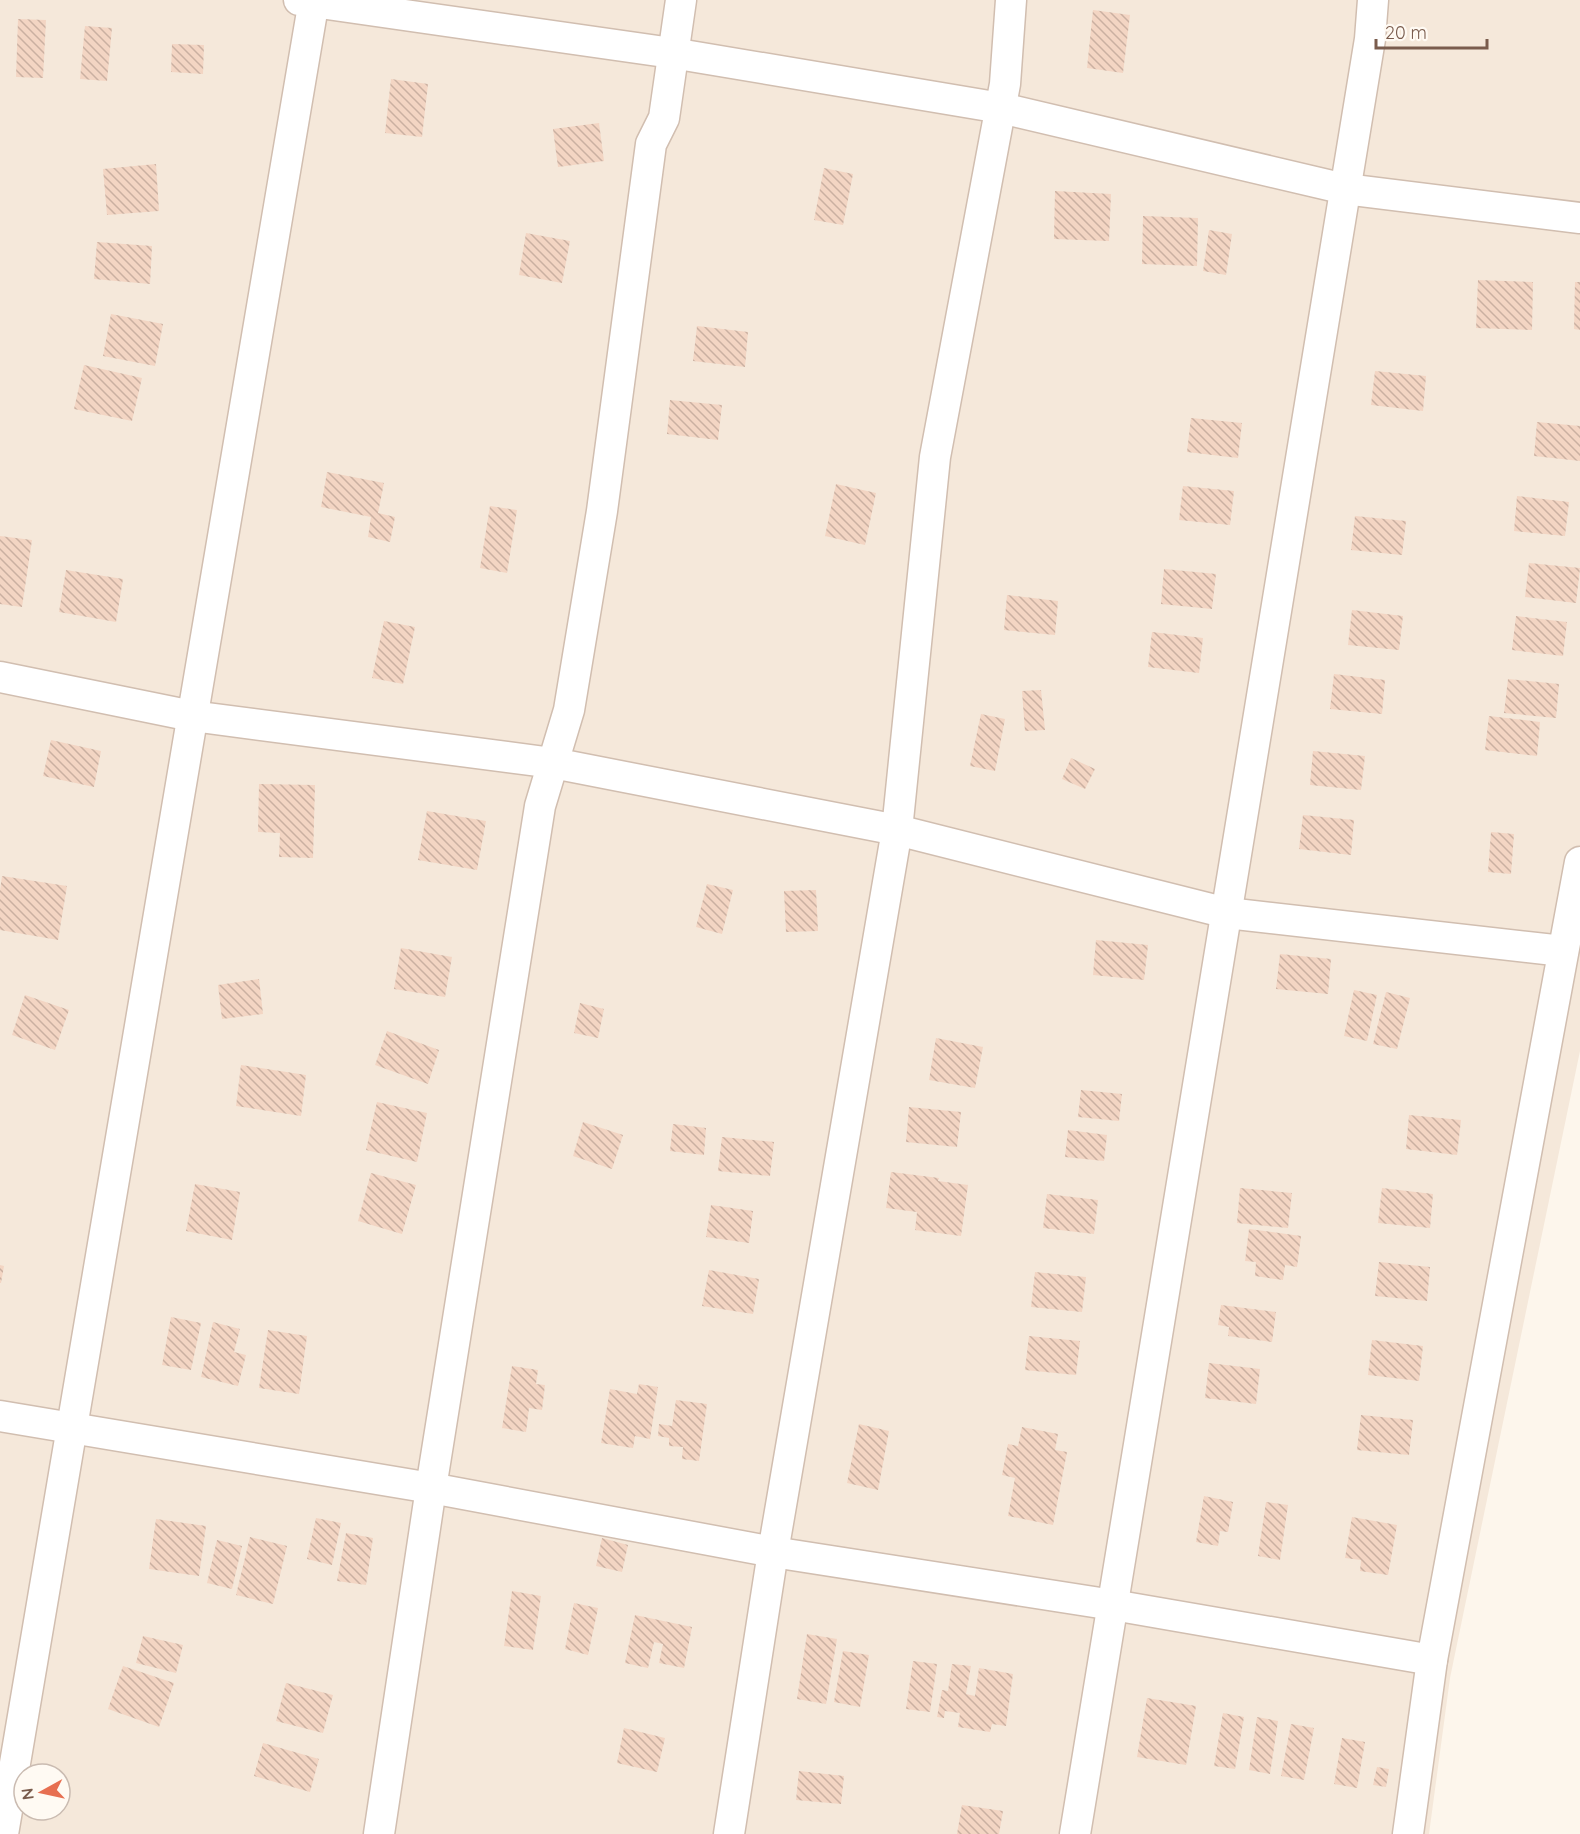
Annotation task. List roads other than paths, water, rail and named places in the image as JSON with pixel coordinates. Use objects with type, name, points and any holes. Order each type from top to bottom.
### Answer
[{"type":"street","points":[[379,1834],[431,1488],[540,806],[569,710],[602,511],[651,144],[664,118],[681,0]]},
{"type":"street","points":[[729,1834],[773,1552],[897,830],[935,457],[1005,84],[1011,0]]},
{"type":"street","points":[[1076,1834],[1370,39],[1373,0]]},
{"type":"street","points":[[3,1834],[192,716],[309,1],[672,53],[1001,108],[1345,189],[1580,218]]},
{"type":"street","points":[[0,677],[192,716],[553,763],[897,830],[1227,913],[1563,951]]},
{"type":"street","points":[[1408,1834],[1432,1660],[1580,861]]},
{"type":"street","points":[[0,1416],[431,1488],[773,1552],[1113,1605],[1432,1660]]}]
